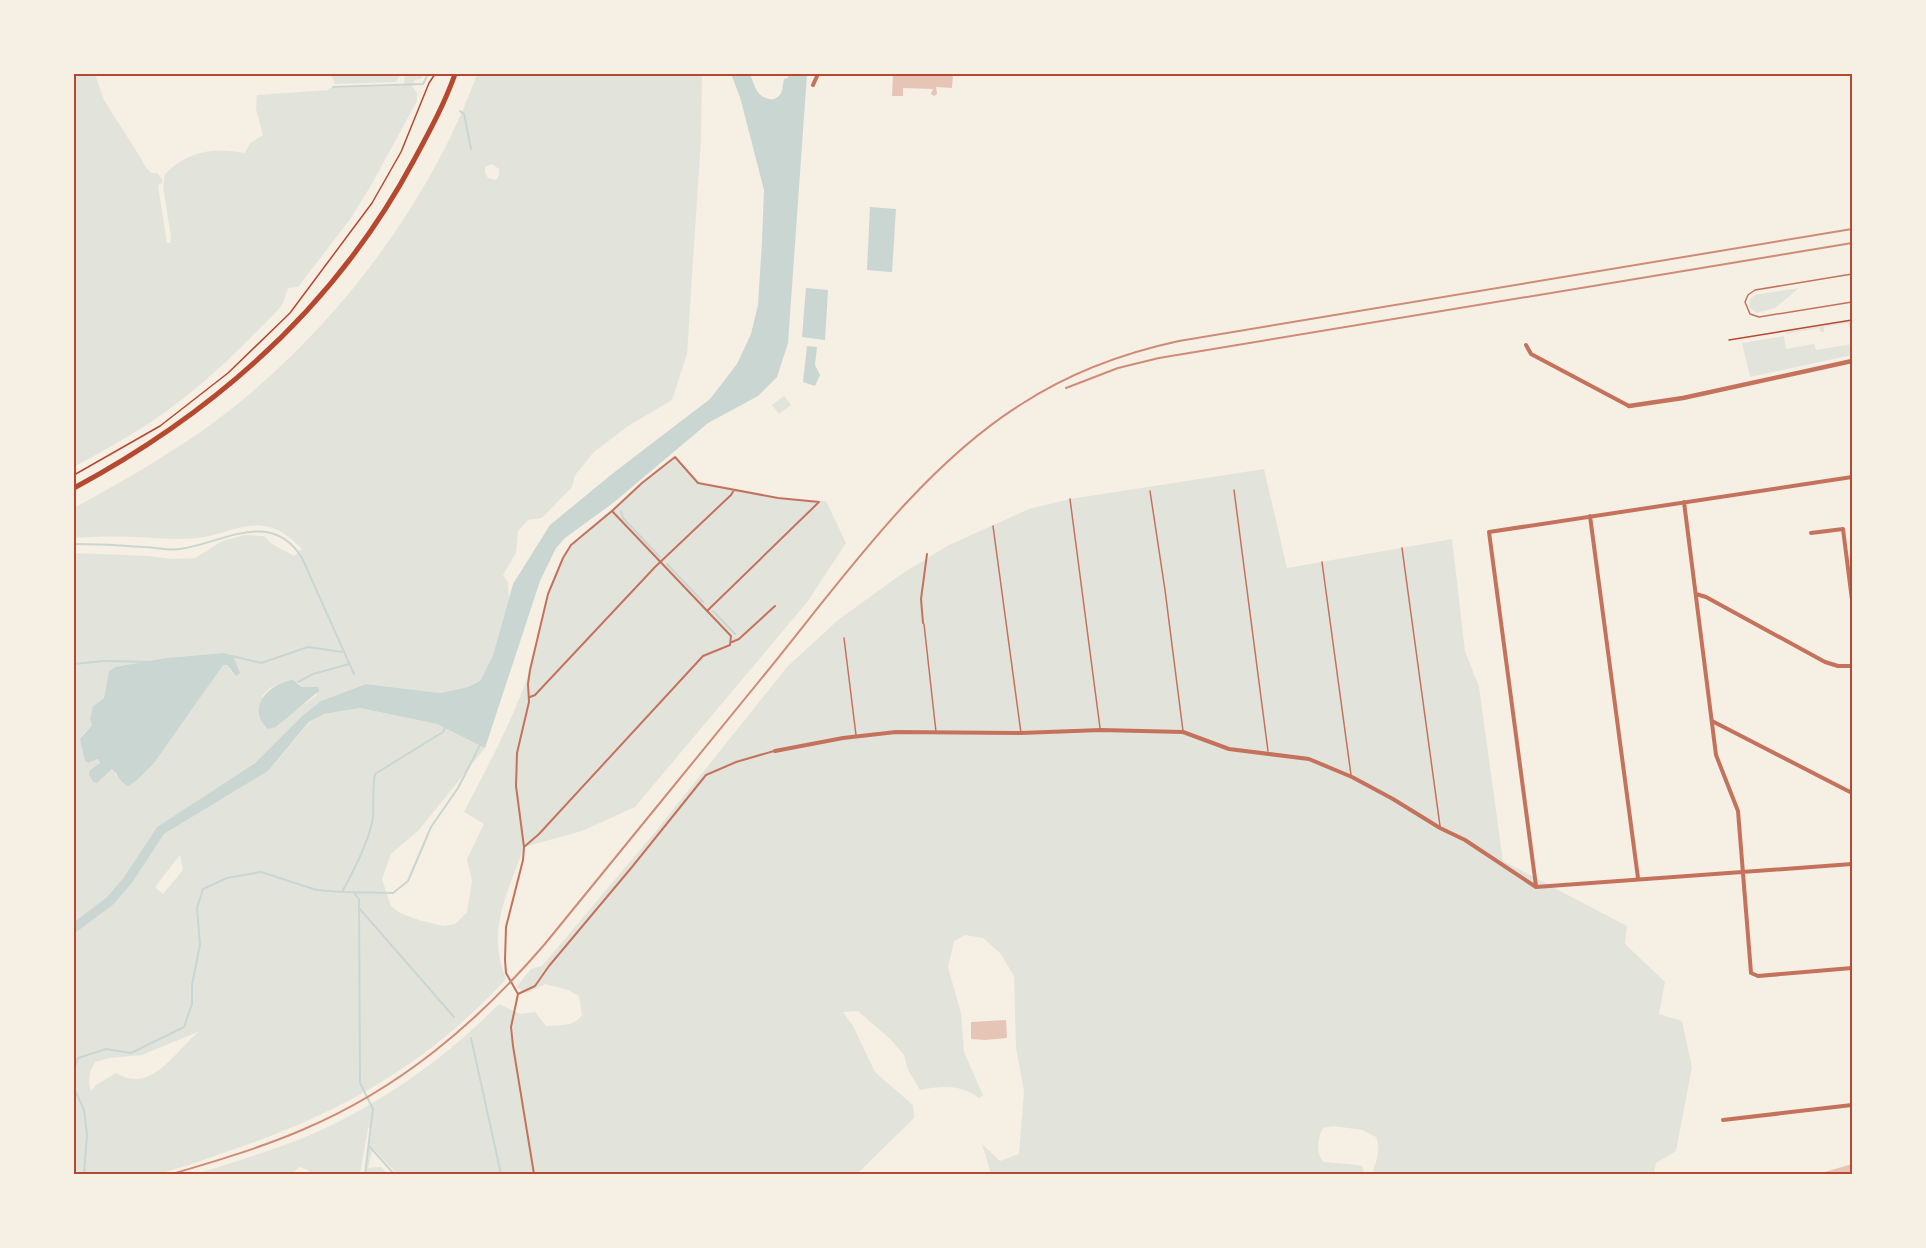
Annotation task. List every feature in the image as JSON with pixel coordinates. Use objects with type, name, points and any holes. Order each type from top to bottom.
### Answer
[{"type":"main road","points":[[74,488],[133,455],[199,410],[246,372],[304,315],[354,255],[397,193],[427,136],[455,74]]},
{"type":"street","points":[[813,85],[818,74]]},
{"type":"street","points":[[1526,345],[1531,354],[1629,406],[1683,398],[1852,362]]},
{"type":"street","points":[[534,1174],[518,1085],[511,1028],[518,994],[506,973],[506,927],[523,860],[524,847],[516,786],[517,753],[529,698],[530,670],[548,594],[563,558],[571,545],[583,533],[675,458],[698,483],[819,502],[706,611]]},
{"type":"street","points":[[1536,887],[1489,532],[1852,477]]},
{"type":"street","points":[[529,698],[535,695],[655,567],[734,490]]},
{"type":"street","points":[[1684,502],[1716,754],[1738,811],[1750,969],[1754,976],[1852,968]]},
{"type":"street","points":[[612,511],[731,636],[732,642]]},
{"type":"street","points":[[1590,516],[1638,878]]},
{"type":"street","points":[[1811,533],[1843,529],[1852,600]]},
{"type":"street","points":[[924,623],[921,599],[927,554]]},
{"type":"street","points":[[1696,594],[1706,597],[1825,662],[1838,666],[1852,666]]},
{"type":"street","points":[[524,847],[539,834],[703,656],[739,639],[775,606]]},
{"type":"street","points":[[1711,721],[1852,793]]},
{"type":"street","points":[[518,994],[535,986],[706,775],[736,762],[775,751],[856,736],[896,732],[1021,734],[1101,730],[1183,732],[1230,749],[1310,759],[1352,777],[1393,799],[1440,828],[1465,840],[1536,887],[1852,864]]},
{"type":"street","points":[[1723,1120],[1852,1106]]},
{"type":"lane","points":[[1852,274],[1750,293],[1745,302],[1747,310],[1753,316],[1759,317],[1852,302]]},
{"type":"lane","points":[[1234,490],[1268,755]]},
{"type":"lane","points":[[1150,491],[1183,732]]},
{"type":"lane","points":[[1070,499],[1101,730]]},
{"type":"lane","points":[[993,526],[1021,734]]},
{"type":"lane","points":[[1402,548],[1440,828]]},
{"type":"lane","points":[[1322,562],[1352,777]]},
{"type":"lane","points":[[924,623],[936,733]]},
{"type":"lane","points":[[844,638],[856,736]]},
{"type":"path","points":[[74,475],[159,426],[228,373],[290,313],[372,203],[401,152],[429,83],[435,74]]},
{"type":"path","points":[[1729,340],[1852,320]]},
{"type":"shaded area","points":[[74,74],[95,74],[104,100],[144,165],[151,173],[157,173],[162,179],[162,183],[158,185],[167,243],[170,243],[163,187],[165,174],[182,160],[202,153],[234,151],[245,153],[250,143],[263,135],[256,109],[257,95],[330,88],[400,86],[404,85],[405,74],[424,74],[421,79],[415,80],[412,86],[417,93],[417,101],[351,218],[298,287],[288,288],[283,303],[277,311],[228,359],[176,404],[139,430],[74,467]]},
{"type":"shaded area","points":[[331,74],[400,74],[396,82],[335,84]]},
{"type":"shaded area","points":[[477,74],[702,74],[701,139],[687,354],[672,400],[628,426],[594,452],[575,475],[572,487],[542,518],[528,520],[518,531],[516,553],[503,575],[508,582],[509,598],[493,655],[480,681],[468,687],[440,693],[366,684],[321,701],[303,715],[255,763],[157,827],[124,877],[107,897],[74,922],[74,553],[172,559],[195,558],[222,541],[245,535],[264,536],[272,544],[294,556],[302,549],[280,531],[255,525],[211,536],[187,539],[74,538],[74,508],[199,433],[244,399],[286,361],[327,319],[365,274],[399,226],[456,126]],"holes":[[[492,164],[499,169],[496,180],[488,178],[485,173],[485,167]],[[224,653],[233,674],[227,665],[223,665],[116,776],[112,769],[97,783],[93,782],[89,775],[100,764],[98,759],[89,763],[83,734],[92,725],[90,719],[93,706],[104,698],[109,671],[166,658]],[[286,681],[298,682],[302,687],[314,687],[317,695],[277,727],[262,696],[270,688]]]},
{"type":"shaded area","points":[[731,74],[750,74],[760,94],[773,99],[781,93],[784,79],[788,78],[788,74],[807,74],[788,343],[777,377],[758,396],[708,423],[613,503],[565,538],[556,548],[540,581],[485,748],[437,724],[360,708],[324,714],[309,722],[268,771],[164,834],[132,883],[114,904],[74,934],[74,922],[107,897],[124,877],[157,827],[255,763],[303,715],[321,701],[366,684],[440,693],[468,687],[480,681],[493,655],[513,584],[550,525],[710,399],[737,364],[751,334],[758,305],[764,190],[740,97]]},
{"type":"shaded area","points":[[870,207],[896,209],[892,272],[867,270]]},
{"type":"shaded area","points":[[806,288],[828,290],[825,340],[802,337]]},
{"type":"shaded area","points":[[1799,288],[1775,308],[1756,313],[1749,307],[1750,299],[1755,295]]},
{"type":"shaded area","points":[[1852,321],[1852,327],[1849,327],[1848,323],[1824,327],[1824,332],[1821,332],[1819,328],[1786,334],[1786,332]]},
{"type":"shaded area","points":[[1784,336],[1786,349],[1814,344],[1816,350],[1852,344],[1852,355],[1750,377],[1742,343]]},
{"type":"shaded area","points":[[807,346],[817,347],[815,365],[820,375],[815,386],[803,382]]},
{"type":"shaded area","points":[[784,396],[791,405],[779,414],[772,405]]},
{"type":"shaded area","points":[[675,457],[698,483],[778,498],[826,501],[846,543],[808,601],[635,807],[582,831],[524,847],[506,896],[499,927],[500,961],[506,979],[444,1038],[378,1084],[305,1122],[267,1138],[156,1174],[74,1174],[74,934],[114,904],[132,883],[164,834],[268,771],[310,722],[324,714],[360,708],[437,724],[485,748],[419,830],[391,854],[382,879],[391,906],[400,913],[443,926],[455,924],[467,912],[472,881],[467,859],[484,824],[464,812],[500,742],[524,688],[554,579],[571,547],[583,533]],"holes":[[[180,855],[183,870],[163,894],[155,887]],[[200,1031],[170,1061],[153,1074],[135,1079],[116,1073],[96,1085],[91,1091],[90,1076],[95,1062],[109,1058],[142,1055]]]},
{"type":"shaded area","points":[[1264,469],[1287,568],[1452,539],[1465,651],[1479,687],[1503,861],[1627,926],[1625,944],[1665,982],[1659,1014],[1682,1021],[1692,1067],[1676,1151],[1656,1163],[1654,1174],[991,1174],[982,1144],[1000,1161],[1019,1154],[1024,1091],[1016,1048],[1014,976],[1000,953],[983,938],[965,935],[954,941],[948,967],[961,1013],[964,1052],[983,1095],[979,1098],[965,1090],[951,1087],[920,1090],[908,1070],[904,1055],[890,1039],[858,1011],[843,1012],[853,1026],[875,1072],[913,1105],[914,1118],[857,1174],[397,1174],[373,1148],[368,1168],[381,1167],[388,1174],[365,1174],[372,1127],[368,1128],[360,1174],[310,1174],[308,1170],[299,1167],[294,1172],[296,1174],[196,1174],[302,1138],[367,1106],[436,1060],[499,1004],[520,1014],[535,1012],[546,1026],[566,1025],[579,1019],[582,1015],[579,996],[568,990],[545,984],[527,993],[516,987],[531,969],[542,966],[655,832],[787,667],[838,620],[903,573],[949,545],[1029,509],[1070,499]],"holes":[[[1334,1126],[1362,1130],[1376,1137],[1377,1141],[1378,1155],[1372,1173],[1364,1172],[1362,1166],[1358,1165],[1323,1162],[1318,1145],[1323,1128]]]},
{"type":"shaded area","points":[[224,653],[233,656],[240,673],[236,676],[227,665],[223,665],[154,763],[137,780],[128,786],[112,769],[97,783],[93,782],[89,775],[90,770],[100,763],[98,759],[88,763],[85,761],[80,739],[92,725],[90,719],[93,706],[104,698],[109,671],[116,667],[166,658]]},
{"type":"shaded area","points":[[293,680],[302,687],[318,687],[319,691],[276,727],[268,729],[261,721],[259,705],[268,691]]},
{"type":"building","points":[[893,74],[953,74],[952,88],[936,87],[937,94],[934,96],[931,94],[933,89],[903,88],[903,96],[892,96]]},
{"type":"building","points":[[1006,1020],[1007,1038],[971,1039],[971,1022]]},
{"type":"building","points":[[1852,1164],[1852,1174],[1818,1174]]},
{"type":"waterway","points":[[333,87],[423,84],[428,74]]},
{"type":"waterway","points":[[460,111],[464,114],[471,149]]},
{"type":"waterway","points":[[621,511],[623,518],[660,557]]},
{"type":"waterway","points":[[74,544],[175,549],[196,546],[246,532],[276,535],[290,543],[302,558],[354,674]]},
{"type":"waterway","points":[[667,564],[703,602]]},
{"type":"waterway","points":[[713,611],[735,634]]},
{"type":"waterway","points":[[232,656],[261,663],[308,647],[342,652]]},
{"type":"waterway","points":[[74,664],[104,661],[152,662]]},
{"type":"waterway","points":[[298,682],[313,674],[349,664]]},
{"type":"waterway","points":[[74,1070],[78,1058],[106,1049],[131,1053],[184,1027],[192,1004],[192,985],[200,945],[197,908],[203,889],[227,878],[261,872],[317,890],[342,892],[360,856],[371,826],[375,774],[443,732],[445,728]]},
{"type":"waterway","points":[[342,892],[393,893],[408,881],[431,827],[458,788],[480,745]]},
{"type":"waterway","points":[[355,894],[359,899],[360,1083],[373,1109],[365,1174]]},
{"type":"waterway","points":[[359,908],[454,1017]]},
{"type":"waterway","points":[[471,1038],[501,1174]]},
{"type":"waterway","points":[[74,1088],[84,1110],[87,1135],[84,1174]]},
{"type":"waterway","points":[[370,1147],[394,1174]]},
{"type":"railway","points":[[172,1174],[270,1143],[337,1114],[403,1074],[463,1027],[518,974],[544,945],[852,565],[915,494],[983,431],[1020,405],[1058,383],[1117,358],[1179,341],[1852,229]]},
{"type":"railway","points":[[1066,388],[1118,368],[1159,358],[1852,243]]}]
